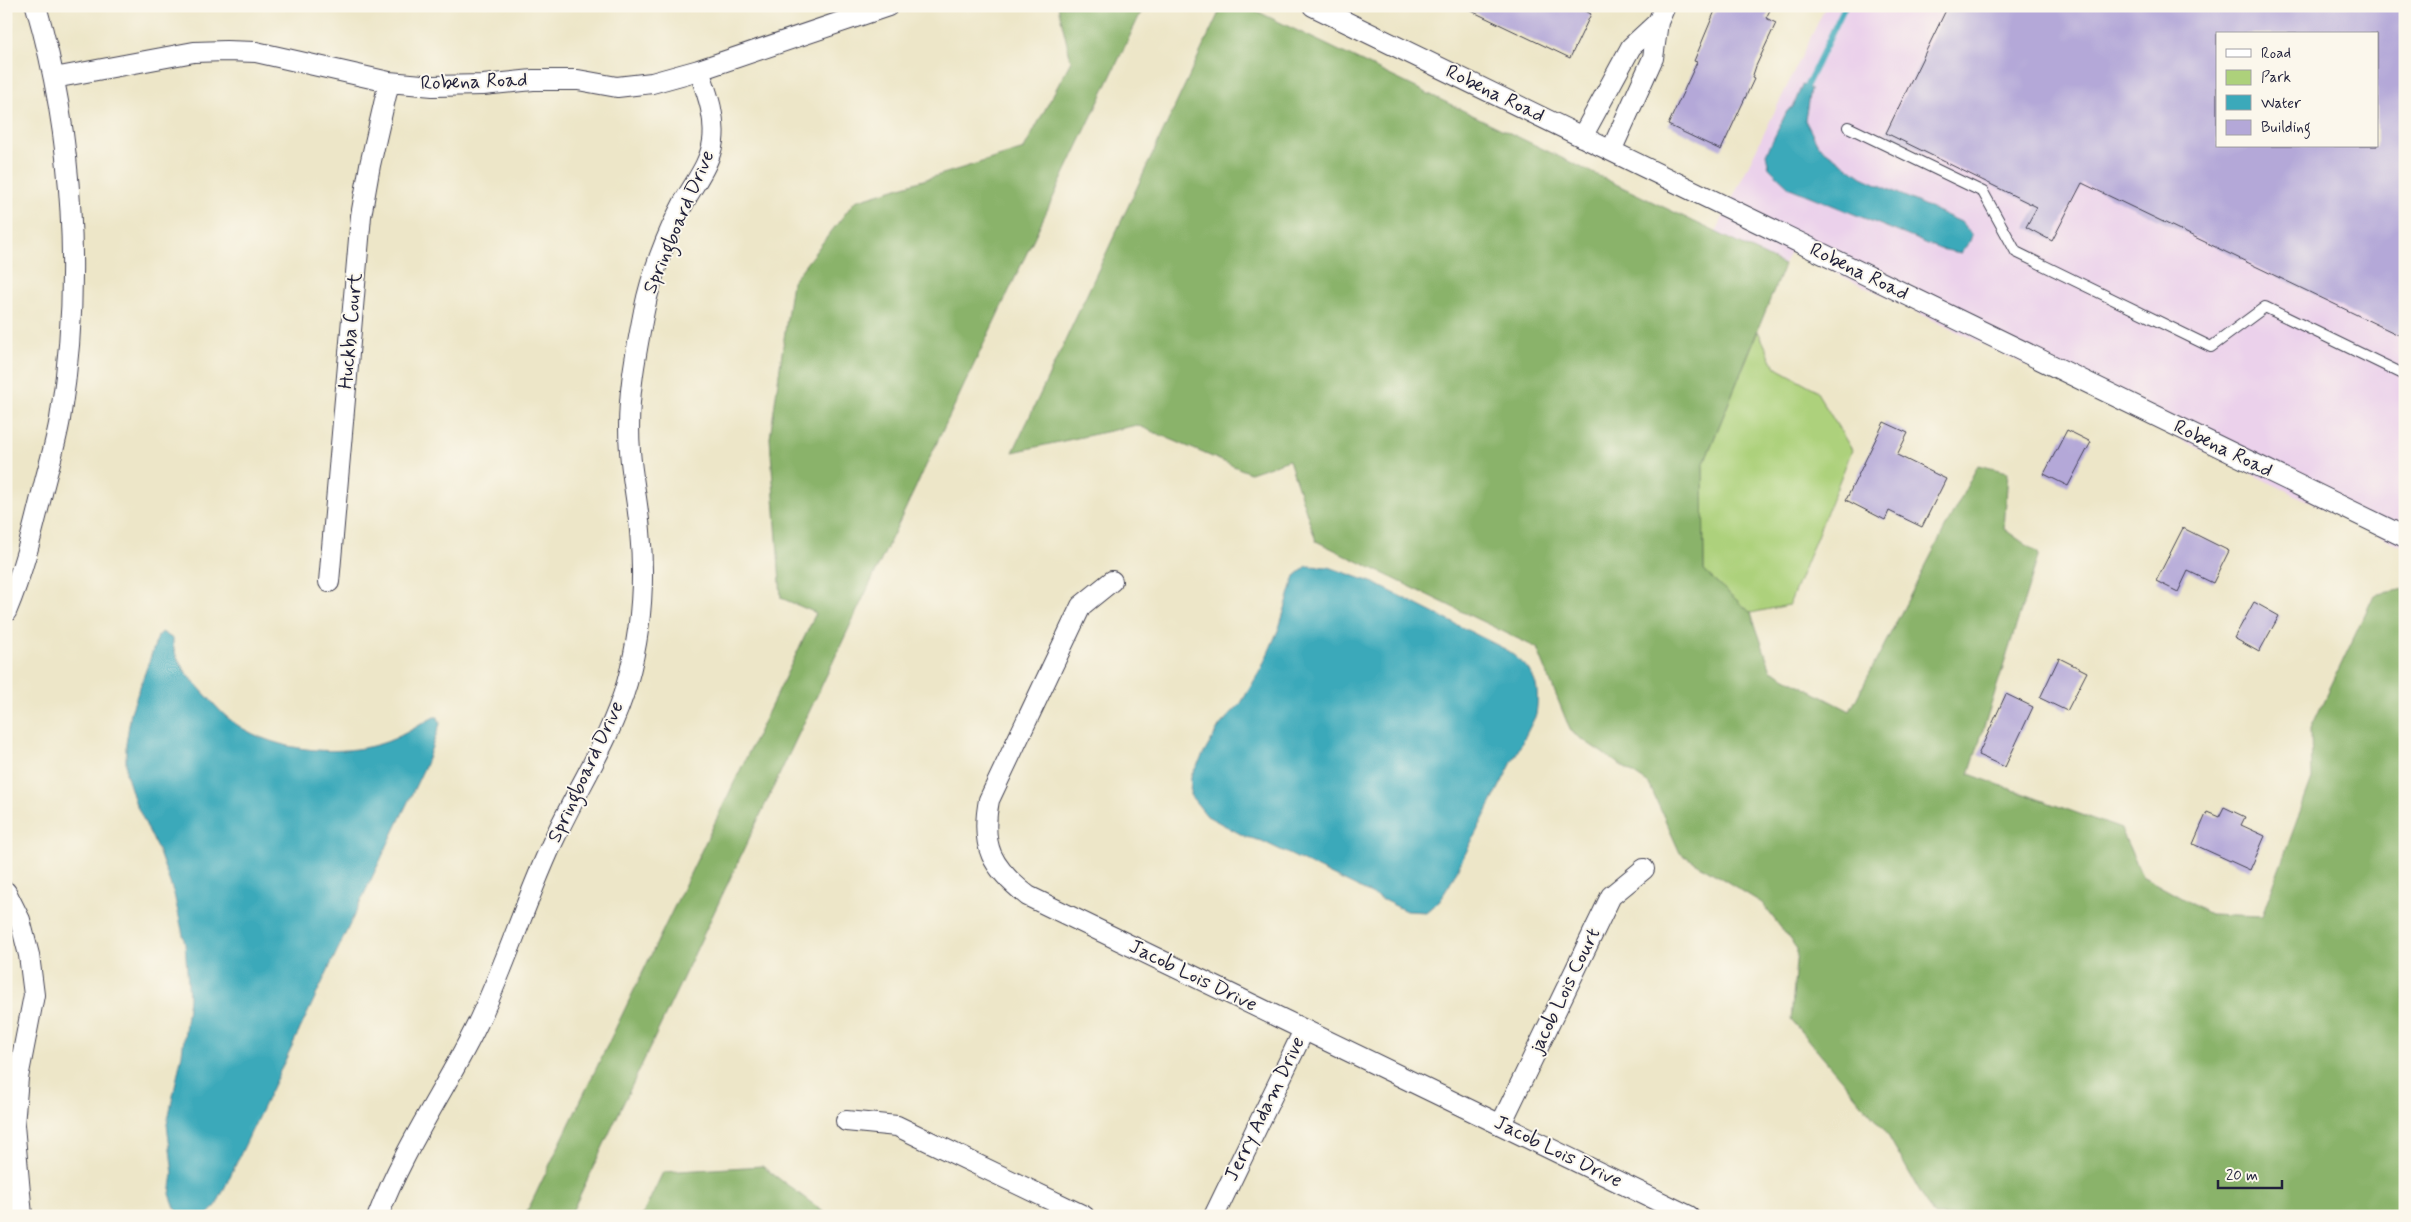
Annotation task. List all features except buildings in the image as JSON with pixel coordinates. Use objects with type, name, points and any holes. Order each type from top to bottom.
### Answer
[{"type":"street","points":[[6,612],[33,533],[60,419],[71,296],[70,203],[54,78],[36,6]]},
{"type":"street","name":"Robena Road","points":[[54,78],[194,52],[226,51],[256,52],[389,82],[433,86],[483,85],[533,80],[578,80],[617,86],[652,83],[700,70],[866,10],[888,6]]},
{"type":"street","name":"Robena Road","points":[[1313,6],[2405,537]]},
{"type":"street","points":[[1582,137],[1631,47],[1662,14]]},
{"type":"street","points":[[1611,151],[1653,58],[1662,14]]},
{"type":"street","name":"Springboard Drive","points":[[378,1216],[410,1144],[473,1034],[500,977],[552,844],[614,722],[627,682],[638,635],[642,589],[640,531],[629,449],[632,371],[646,303],[665,247],[683,204],[704,170],[712,142],[712,108],[700,70]]},
{"type":"street","name":"Huckba Court","points":[[329,582],[361,216],[370,165],[389,82]]},
{"type":"street","name":"Jacob Lois Drive","points":[[1112,581],[1081,606],[989,800],[985,824],[990,852],[1005,878],[1028,896],[1689,1216]]},
{"type":"street","name":"jacob Lois Court","points":[[1501,1124],[1612,896],[1644,869]]},
{"type":"street","points":[[6,892],[20,920],[29,955],[34,995],[18,1078],[14,1125],[22,1216]]},
{"type":"street","name":"Jerry Adam Drive","points":[[1214,1216],[1304,1030]]},
{"type":"street","points":[[846,1121],[897,1126],[1084,1216]]},
{"type":"lane","points":[[1848,127],[1982,192],[2016,252],[2211,347],[2265,307],[2405,375]]},
{"type":"shaded area","points":[[1826,6],[2405,6],[2405,548],[1790,251],[1784,265],[1716,232]]},
{"type":"green space","points":[[1058,6],[1144,6],[570,1216],[525,1216],[816,613],[781,598],[770,438],[792,282],[855,201],[1024,149],[1071,61]]},
{"type":"green space","points":[[1222,6],[1246,6],[1784,265],[1703,466],[1704,571],[1751,613],[1771,670],[1850,711],[1978,465],[2008,472],[2004,529],[2039,554],[1969,774],[2121,829],[2142,876],[2210,914],[2262,916],[2312,779],[2311,728],[2374,595],[2405,589],[2405,1216],[1934,1216],[1886,1132],[1791,1020],[1797,949],[1762,903],[1680,853],[1649,784],[1571,732],[1537,648],[1316,541],[1289,460],[1250,473],[1137,425],[1013,452]]},
{"type":"green space","points":[[1758,331],[1775,367],[1815,389],[1852,450],[1789,605],[1751,613],[1704,571],[1703,466]]},
{"type":"green space","points":[[762,1166],[829,1216],[642,1216],[663,1172]]},
{"type":"water","points":[[1802,85],[1810,89],[1805,120],[1818,145],[1862,177],[1961,222],[1972,235],[1961,253],[1940,249],[1790,188],[1769,168],[1766,154],[1787,111],[1793,107]]},
{"type":"water","points":[[1307,566],[1329,567],[1374,583],[1505,649],[1528,669],[1536,684],[1536,715],[1450,884],[1440,900],[1426,912],[1406,911],[1262,841],[1246,837],[1207,816],[1190,795],[1191,776],[1220,725],[1241,703],[1261,669],[1279,628],[1295,576]]},
{"type":"water","points":[[162,632],[173,639],[176,654],[188,675],[225,715],[244,729],[261,738],[301,748],[342,750],[362,748],[394,739],[434,717],[438,717],[440,724],[426,764],[216,1206],[206,1216],[178,1216],[170,1194],[173,1174],[167,1124],[182,1054],[189,998],[185,944],[174,894],[158,850],[135,802],[126,773],[126,744],[131,712],[158,636]]},
{"type":"waterway","points":[[1806,87],[1845,6]]}]
